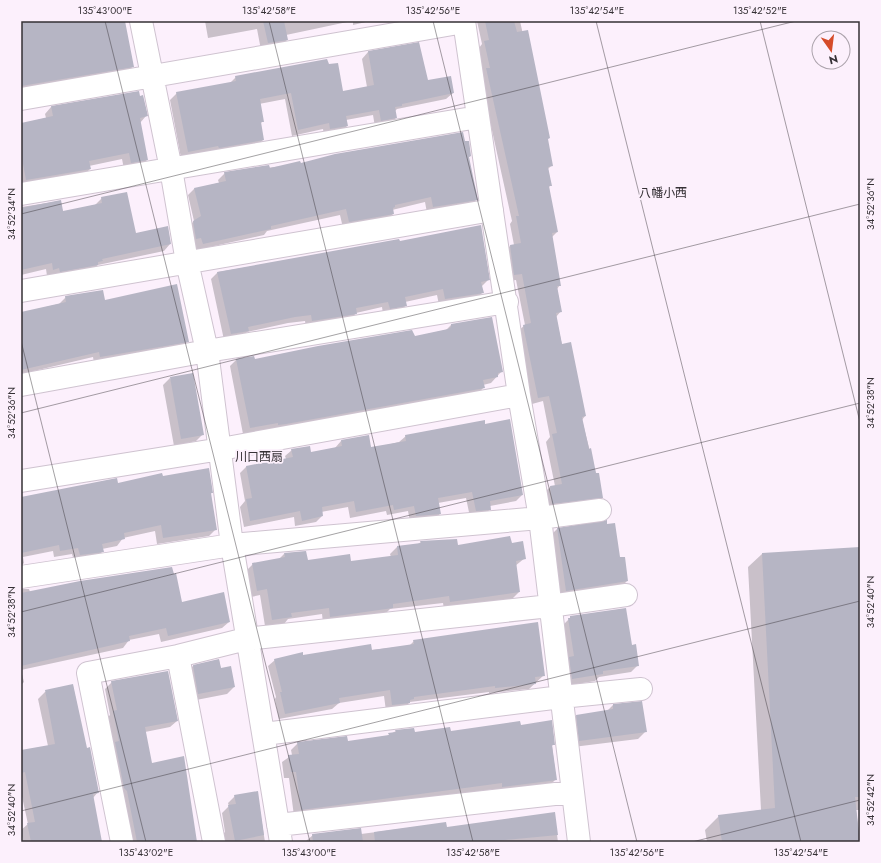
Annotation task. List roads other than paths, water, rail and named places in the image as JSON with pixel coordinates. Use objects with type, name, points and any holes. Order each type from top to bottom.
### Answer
[{"type":"street","points":[[141,21],[171,169],[187,262],[207,351],[221,449],[232,545],[246,639],[264,734],[279,833],[573,792]]},
{"type":"street","points":[[21,99],[464,21],[507,302],[519,395],[540,518],[579,842]]},
{"type":"street","points":[[21,194],[478,117]]},
{"type":"street","points":[[21,291],[492,210]]},
{"type":"street","points":[[21,385],[207,351],[507,302]]},
{"type":"street","points":[[21,481],[221,449],[519,395]]},
{"type":"street","points":[[21,577],[232,545],[540,518],[600,510]]},
{"type":"street","points":[[122,842],[88,673],[178,656],[246,639],[550,606],[626,595]]},
{"type":"street","points":[[178,656],[214,842]]},
{"type":"street","points":[[264,734],[561,697],[641,689]]},
{"type":"district","name":"八幡小西","points":[[663,193]]},
{"type":"district","name":"川口西扇","points":[[259,457]]}]
